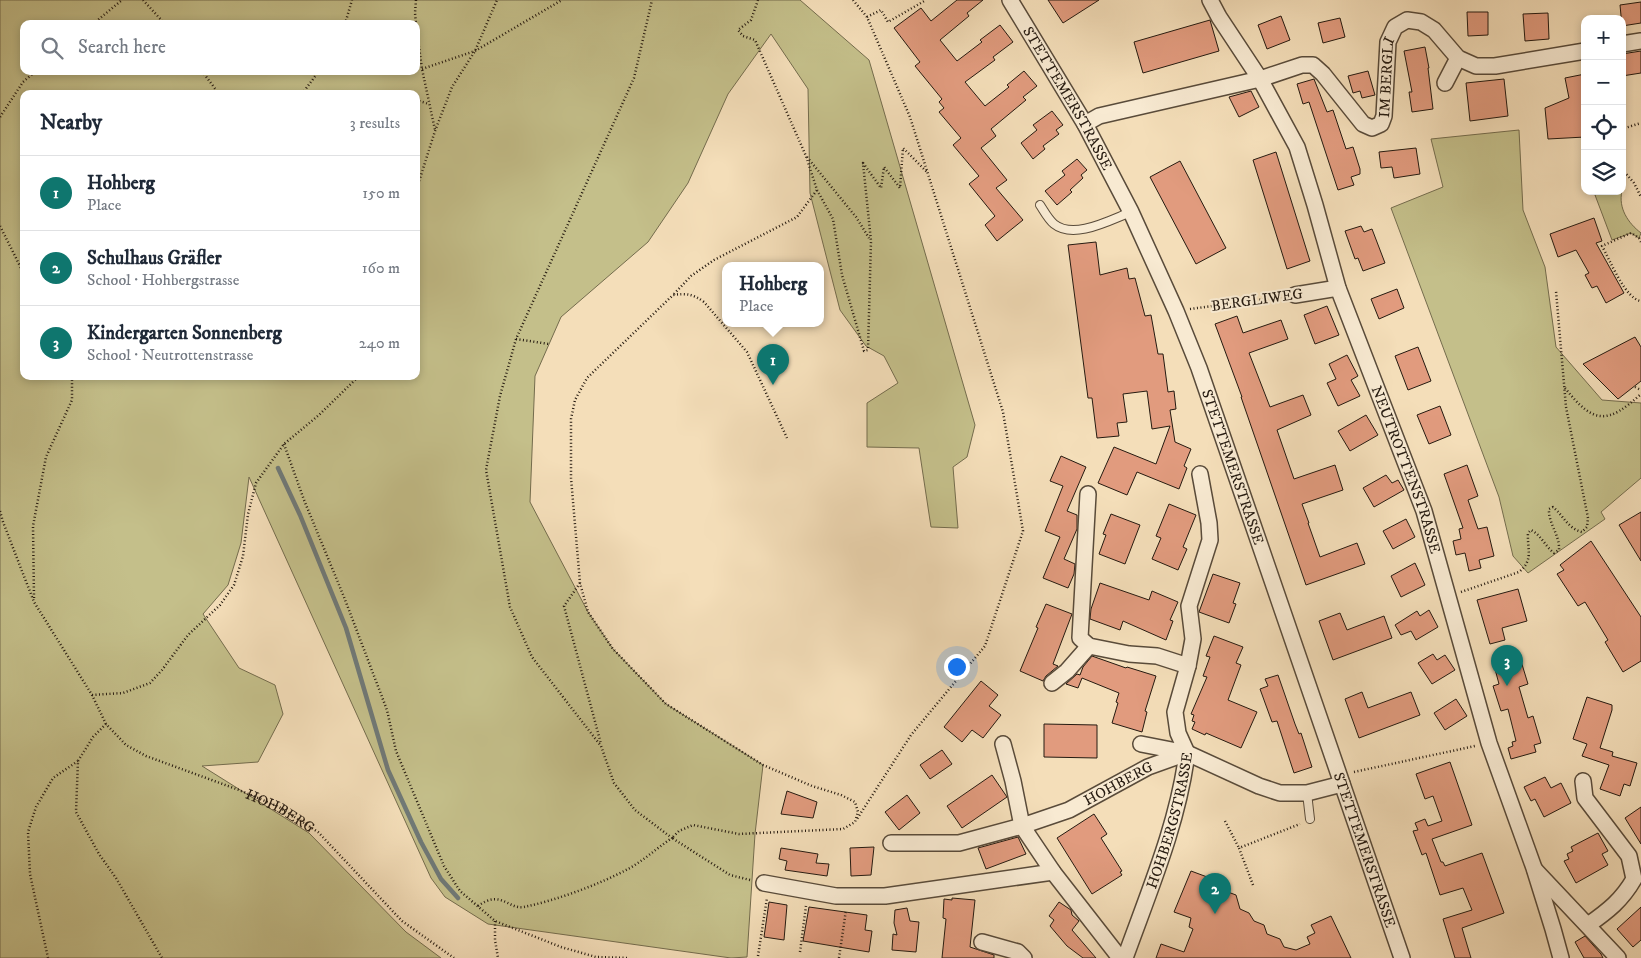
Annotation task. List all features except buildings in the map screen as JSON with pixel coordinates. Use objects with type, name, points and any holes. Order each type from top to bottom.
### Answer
[{"type":"street","name":"STETTEMERSTRASSE","points":[[1010,0],[1085,124],[1131,212],[1176,311],[1199,368],[1402,958]]},
{"type":"street","name":"NEUTROTTENSTRASSE","points":[[1210,0],[1219,18],[1260,79],[1297,147],[1338,288],[1424,511],[1489,743],[1534,868],[1560,958]]},
{"type":"street","name":"IM BERGLI","points":[[1085,124],[1100,116],[1260,79],[1302,65],[1313,65],[1323,74],[1363,124],[1372,128],[1381,124],[1384,116],[1388,42],[1395,27],[1408,20],[1421,22],[1434,30],[1458,58]]},
{"type":"street","points":[[1626,43],[1641,41]]},
{"type":"street","points":[[1445,83],[1458,58],[1476,66],[1495,66],[1581,52]]},
{"type":"street","name":"BERGLIWEG","points":[[1295,295],[1338,288]]},
{"type":"street","points":[[1187,753],[1178,733],[1175,712],[1188,666],[1192,640],[1189,606],[1196,579],[1210,540],[1210,523],[1200,474]]},
{"type":"street","points":[[1088,494],[1080,638],[1089,646],[1129,654],[1157,656],[1188,666]]},
{"type":"street","points":[[1052,683],[1067,671],[1089,646]]},
{"type":"street","points":[[1003,744],[1022,826],[1053,872],[1120,958]]},
{"type":"street","points":[[1141,744],[1187,753]]},
{"type":"street","name":"HOHBERGSTRASSE","points":[[1125,958],[1171,829],[1185,772],[1187,753],[1259,786],[1280,793],[1307,793],[1342,784]]},
{"type":"street","name":"HOHBERG","points":[[891,843],[959,843],[1022,826],[1069,810],[1148,768],[1187,753]]},
{"type":"street","points":[[1583,781],[1585,798],[1629,856],[1634,879],[1625,894],[1607,912],[1588,925]]},
{"type":"street","points":[[1534,868],[1618,958]]},
{"type":"street","points":[[766,887],[836,896],[884,896],[1053,872]]},
{"type":"street","points":[[982,942],[1018,952],[1024,958]]},
{"type":"lane","points":[[1040,205],[1052,222],[1061,228],[1072,231],[1081,230],[1131,212]]},
{"type":"lane","points":[[1307,793],[1310,819]]},
{"type":"path","points":[[99,20],[122,0]]},
{"type":"path","points":[[143,0],[161,20]]},
{"type":"path","points":[[346,20],[352,0]]},
{"type":"path","points":[[416,0],[416,20]]},
{"type":"path","points":[[420,178],[435,131],[452,87],[475,51],[497,0]]},
{"type":"path","points":[[422,69],[475,51],[562,0]]},
{"type":"path","points":[[601,746],[532,657],[510,607],[486,470],[500,396],[516,339],[634,78],[652,0]]},
{"type":"path","points":[[758,0],[751,20],[738,30],[743,36],[755,40],[806,156],[816,190],[833,219],[842,275],[864,351],[868,350],[871,241],[863,162],[881,188],[884,167],[900,188],[903,148],[928,173]]},
{"type":"path","points":[[478,906],[485,900],[500,899],[521,908],[593,886],[630,868],[679,831],[693,825],[739,834],[843,829],[855,822],[911,735],[985,646],[1023,531],[1003,412],[910,117],[867,17],[853,0]]},
{"type":"path","points":[[867,17],[881,10],[888,22],[926,0]]},
{"type":"path","points":[[420,54],[435,131]]},
{"type":"path","points":[[0,117],[23,82],[31,75]]},
{"type":"path","points":[[205,75],[216,90]]},
{"type":"path","points":[[305,90],[316,75]]},
{"type":"path","points":[[420,101],[429,104]]},
{"type":"path","points":[[1626,128],[1641,123]]},
{"type":"path","points":[[806,156],[856,217],[871,241]]},
{"type":"path","points":[[1626,174],[1634,183],[1641,197]]},
{"type":"path","points":[[816,190],[796,217],[714,260],[691,276],[587,378],[575,400],[571,419],[571,478],[580,583],[588,612],[613,649],[666,704],[763,765],[855,802],[858,812],[855,822]]},
{"type":"path","points":[[0,226],[20,266]]},
{"type":"path","points":[[1641,242],[1639,238],[1631,233],[1602,246],[1626,291],[1635,300],[1641,301]]},
{"type":"path","points":[[1639,238],[1641,233]]},
{"type":"path","points":[[1448,596],[1519,572],[1527,566],[1529,558],[1528,533],[1531,530],[1537,533],[1548,549],[1554,553],[1559,550],[1559,544],[1549,515],[1549,509],[1553,507],[1574,530],[1582,532],[1587,527],[1588,518],[1566,407],[1556,291]]},
{"type":"path","points":[[673,295],[686,293],[695,295],[704,302],[722,323]]},
{"type":"path","name":"BERGLIWEG","points":[[1176,311],[1295,295]]},
{"type":"path","points":[[726,327],[747,352],[787,438]]},
{"type":"path","points":[[516,339],[549,344]]},
{"type":"path","points":[[34,602],[33,526],[46,457],[72,400],[72,380]]},
{"type":"path","points":[[92,696],[123,693],[150,683],[188,635],[220,605],[234,585],[243,556],[248,514],[256,483],[284,444],[319,415],[355,380]]},
{"type":"path","points":[[1564,387],[1574,400],[1586,410],[1603,416],[1615,414],[1625,408],[1641,392],[1635,387]]},
{"type":"path","points":[[284,444],[386,710],[396,751],[440,858],[460,891],[495,921],[561,947],[596,957],[629,958]]},
{"type":"path","name":"HOHBERG","points":[[0,511],[34,602],[92,696],[106,724],[126,745],[146,756],[239,790],[279,808],[318,832],[402,921],[454,958]]},
{"type":"path","points":[[580,583],[564,606],[601,746],[614,783],[635,810],[672,838],[730,875],[766,887],[758,956]]},
{"type":"path","points":[[48,958],[30,874],[28,832],[36,807],[53,778],[78,761],[93,737],[106,724]]},
{"type":"path","points":[[1342,784],[1354,772],[1489,743]]},
{"type":"path","points":[[78,761],[76,812],[162,958]]},
{"type":"path","points":[[1239,848],[1310,819]]},
{"type":"path","points":[[1225,821],[1239,848],[1253,885]]},
{"type":"path","points":[[839,958],[847,901]]},
{"type":"path","points":[[800,952],[806,905]]},
{"type":"path","points":[[495,921],[495,940],[498,958]]},
{"type":"shaded area","points":[[0,0],[800,0],[869,60],[975,425],[967,457],[953,467],[958,528],[931,527],[919,448],[867,447],[867,403],[898,383],[884,356],[866,346],[840,310],[810,193],[808,89],[771,34],[728,94],[688,183],[648,242],[561,317],[535,376],[530,502],[588,612],[613,649],[666,704],[763,765],[755,834],[747,957],[731,958],[488,924],[445,897],[431,878],[249,477],[241,543],[228,585],[203,614],[239,668],[275,685],[283,714],[258,762],[202,766],[309,833],[406,932],[441,958],[0,958]]},
{"type":"shaded area","points":[[1519,130],[1523,210],[1545,267],[1556,347],[1602,400],[1641,403],[1641,478],[1601,512],[1605,519],[1528,573],[1513,556],[1499,497],[1391,208],[1443,187],[1431,139]]},
{"type":"shaded area","points":[[1595,195],[1621,195],[1621,203],[1625,215],[1641,233],[1639,238],[1631,233],[1612,240]]},
{"type":"waterway","points":[[278,468],[300,515],[346,628],[388,770],[421,842],[441,879],[458,898]]},
{"type":"place","name":"Hohberg","points":[[773,385]]},
{"type":"place","name":"Kindergarten Sonnenberg","points":[[1507,686]]},
{"type":"place","name":"Schulhaus Gräfler","points":[[1215,914]]}]
